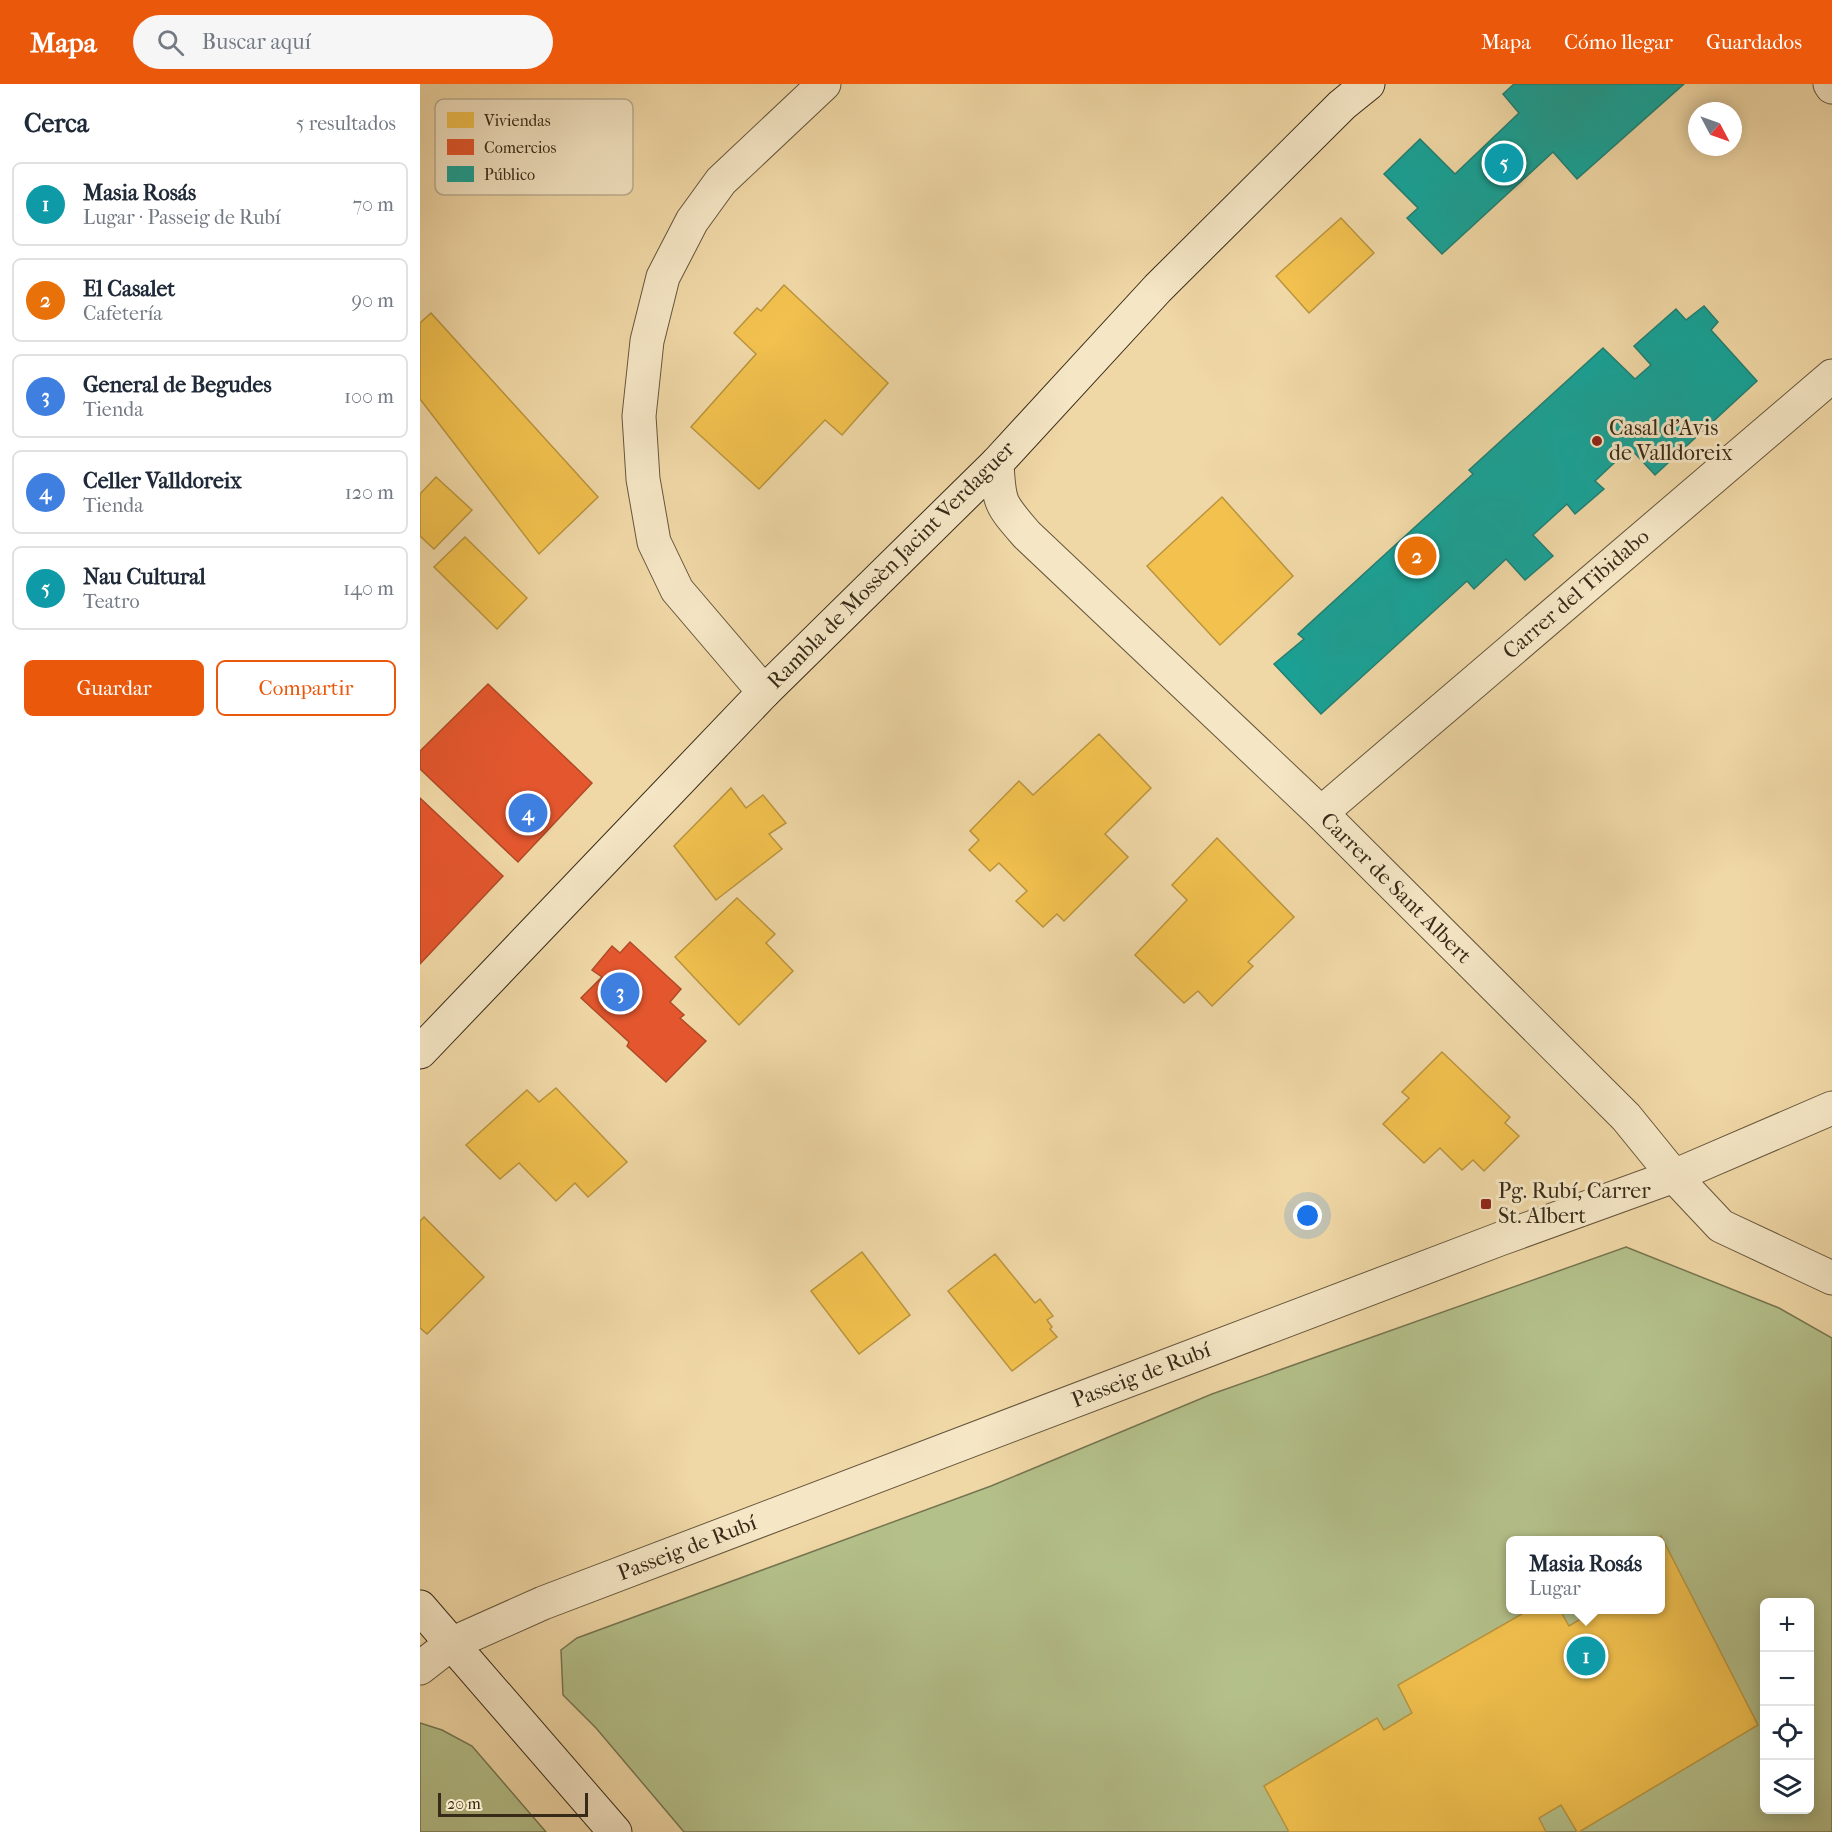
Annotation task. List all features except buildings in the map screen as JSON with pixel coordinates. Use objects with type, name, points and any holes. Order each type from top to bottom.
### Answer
[{"type":"street","points":[[764,692],[677,590],[654,542],[643,479],[640,405],[647,341],[663,277],[692,221],[721,181],[824,84]]},
{"type":"street","name":"Rambla de Mossèn Jacint Verdaguer","points":[[420,1052],[764,692],[997,463],[1158,288],[1342,105],[1368,84]]},
{"type":"street","name":"Carrer del Tibidabo","points":[[1321,813],[1832,376]]},
{"type":"street","name":"Carrer de Sant Albert","points":[[997,463],[998,494],[1003,509],[1027,535],[1321,813],[1626,1117],[1674,1176],[1721,1226],[1832,1278]]},
{"type":"street","name":"Passeig de Rubí","points":[[420,1668],[451,1644],[543,1603],[1478,1247],[1674,1176],[1832,1108]]},
{"type":"street","points":[[420,1606],[615,1832]]},
{"type":"green space","points":[[1626,1247],[1779,1308],[1832,1338],[1832,1832],[684,1832],[596,1728],[563,1695],[561,1650],[577,1638],[991,1486],[1212,1394]]},
{"type":"green space","points":[[420,1723],[442,1730],[472,1746],[546,1832],[420,1832]]},
{"type":"place","name":"Nau Cultural","points":[[1504,163]]},
{"type":"place","name":"Casal d'Avis de Valldoreix","points":[[1597,441]]},
{"type":"place","name":"El Casalet","points":[[1417,556]]},
{"type":"place","name":"Celler Valldoreix","points":[[528,813]]},
{"type":"place","name":"General de Begudes","points":[[620,992]]},
{"type":"place","name":"Pg. Rubí, Carrer St. Albert","points":[[1486,1204]]},
{"type":"place","name":"Masia Rosás","points":[[1586,1656]]}]
